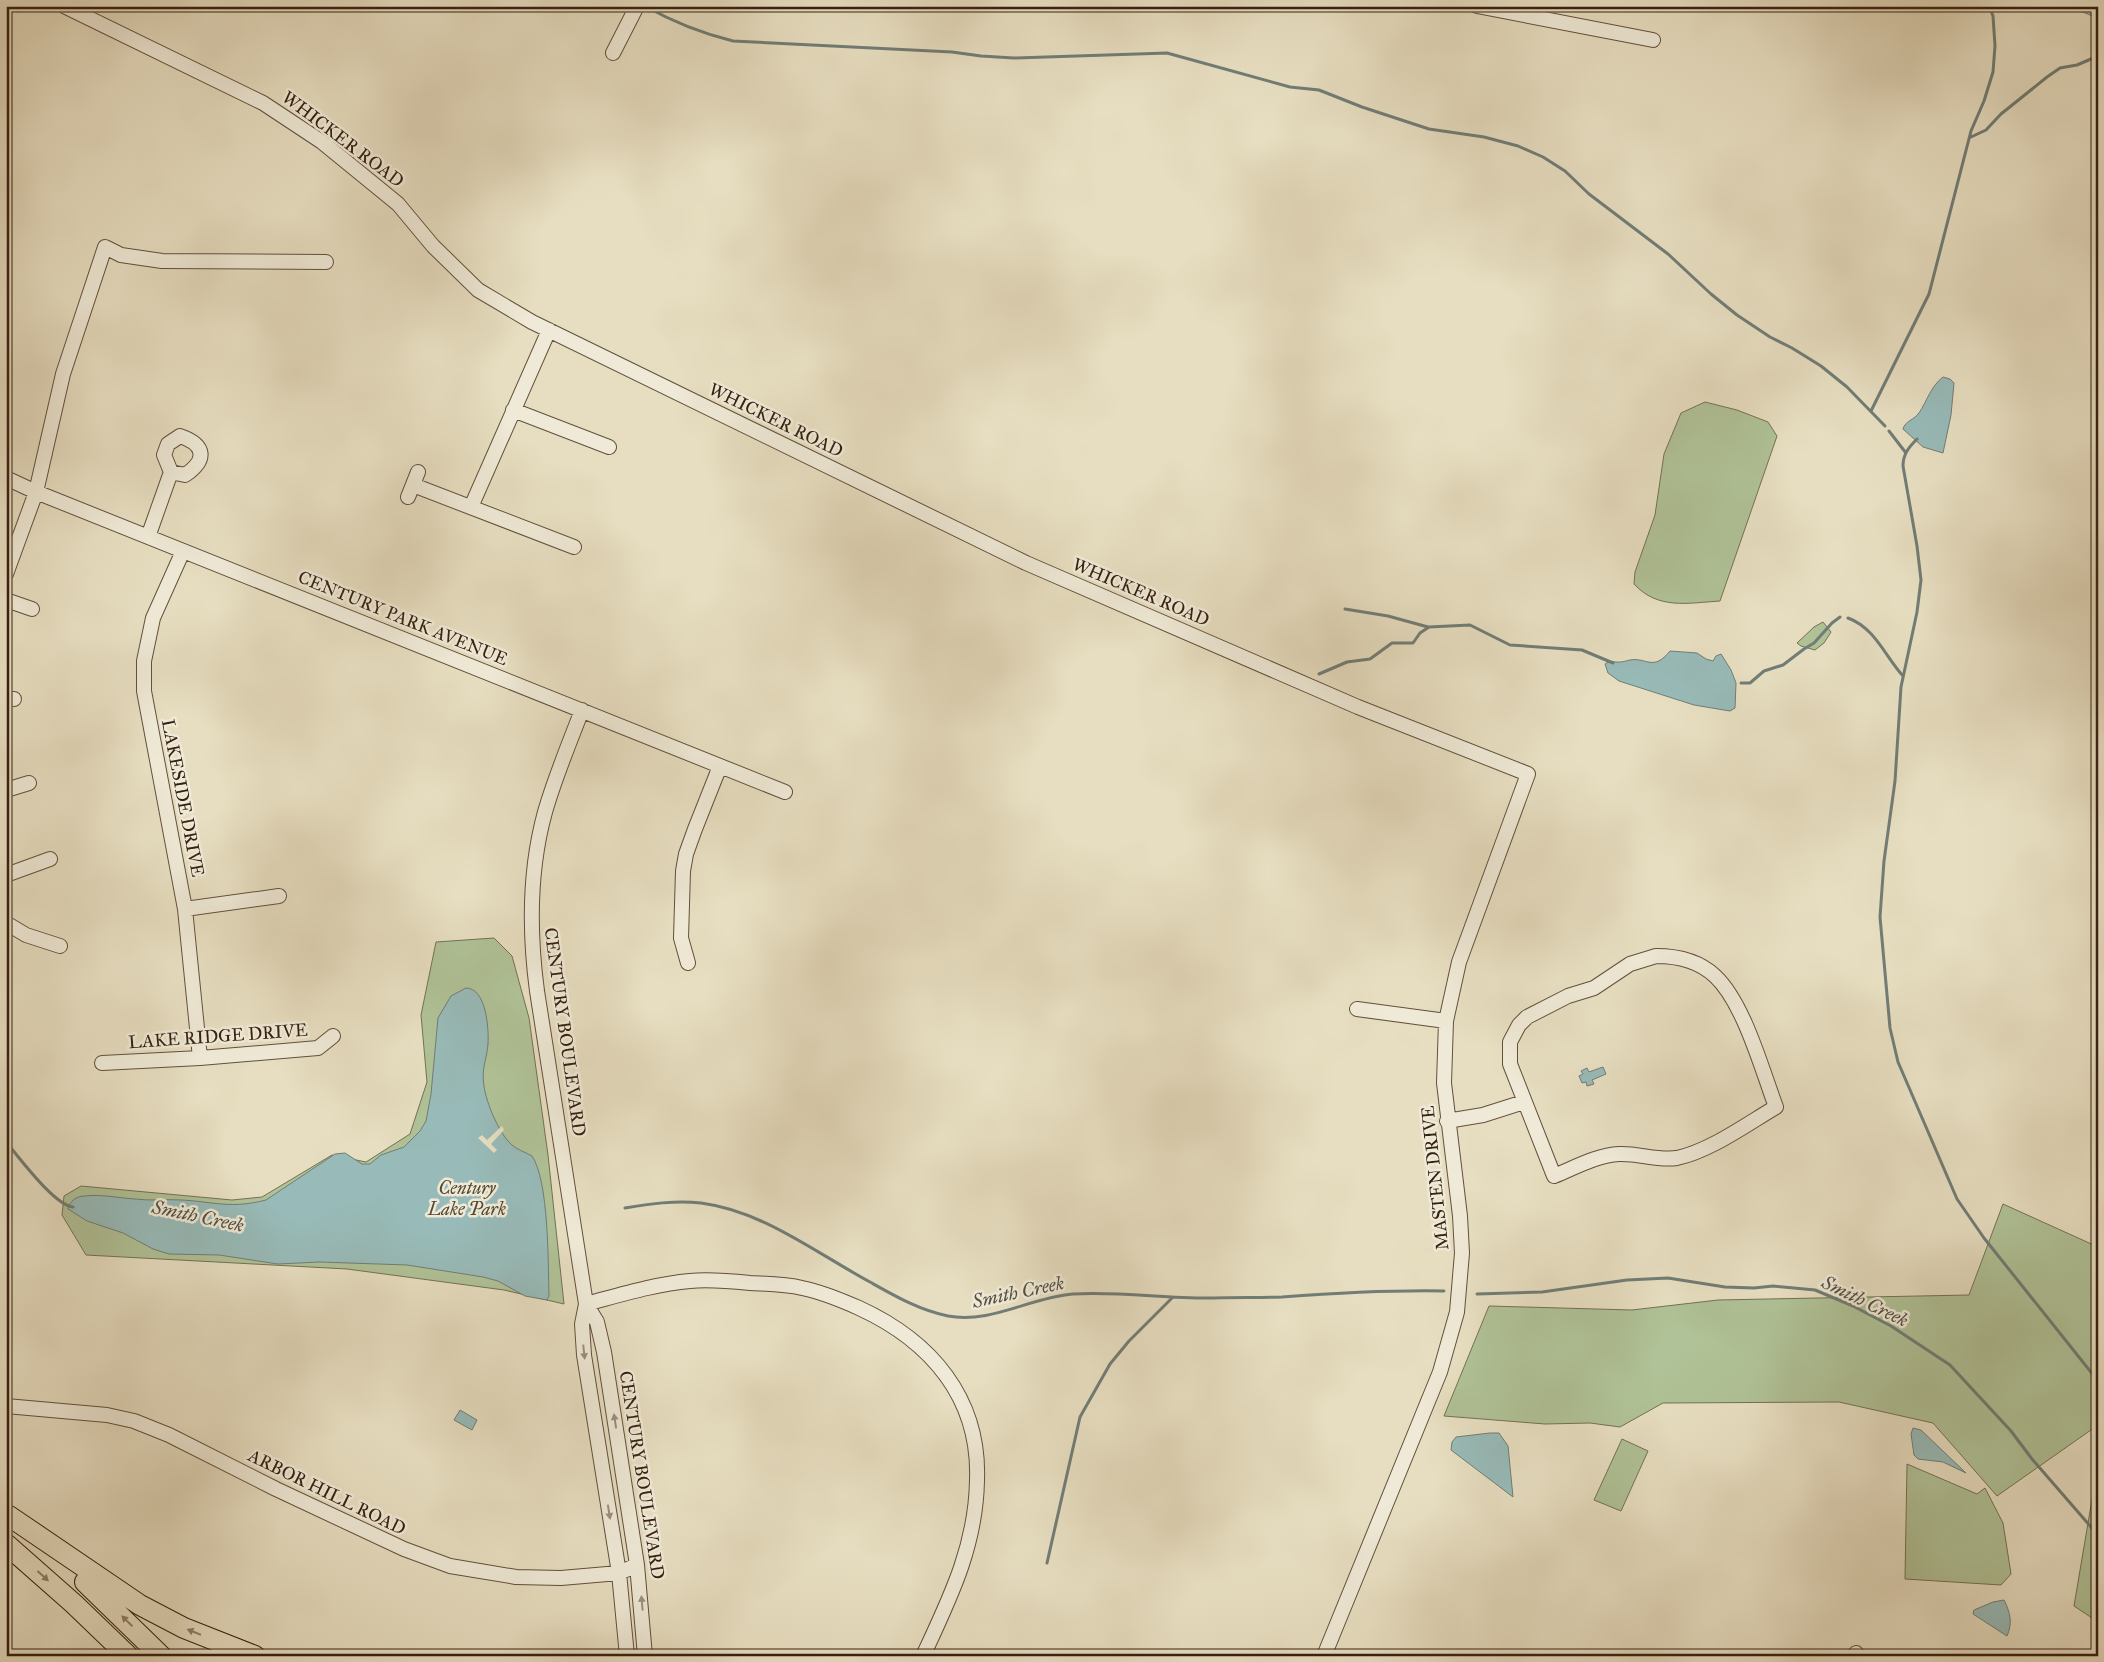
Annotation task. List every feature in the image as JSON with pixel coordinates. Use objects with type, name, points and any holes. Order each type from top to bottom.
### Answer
[{"type":"highway","points":[[8,1515],[90,1586],[161,1656]]},
{"type":"highway","points":[[8,1515],[140,1606],[184,1628],[256,1656]]},
{"type":"highway","points":[[6,1544],[74,1604],[128,1656]]},
{"type":"street","name":"WHICKER ROAD","points":[[64,6],[263,103],[322,142],[398,204],[434,246],[478,290],[549,330],[1026,563],[1358,707],[1528,774]]},
{"type":"street","points":[[613,54],[637,6]]},
{"type":"street","points":[[1477,6],[1653,40]]},
{"type":"street","points":[[6,574],[36,492],[63,374],[105,247],[121,255],[162,261],[326,262]]},
{"type":"street","points":[[471,508],[549,330]]},
{"type":"street","points":[[514,410],[609,447]]},
{"type":"street","points":[[148,537],[171,472]]},
{"type":"street","name":"CENTURY PARK AVENUE","points":[[6,478],[36,492],[785,792]]},
{"type":"street","points":[[413,485],[574,547]]},
{"type":"street","name":"LAKESIDE DRIVE","points":[[183,550],[153,618],[144,661],[144,691],[185,909],[200,1058]]},
{"type":"street","points":[[6,600],[32,609]]},
{"type":"street","name":"CENTURY BOULEVARD","points":[[582,710],[552,789],[539,839],[533,887],[532,939],[537,991],[586,1304],[582,1324],[591,1396],[619,1573],[627,1656]]},
{"type":"street","points":[[688,963],[680,938],[683,872],[686,854],[694,829],[720,766]]},
{"type":"street","name":"MASTEN DRIVE","points":[[1324,1656],[1440,1372],[1452,1333],[1460,1291],[1462,1235],[1443,1062],[1446,1021],[1459,962],[1528,774]]},
{"type":"street","points":[[6,790],[29,782]]},
{"type":"street","points":[[6,875],[50,859]]},
{"type":"street","points":[[185,909],[279,896]]},
{"type":"street","points":[[6,923],[26,935],[60,946]]},
{"type":"street","points":[[1669,956],[1682,958],[1704,968],[1724,987],[1742,1018],[1776,1107],[1708,1146],[1679,1157],[1658,1159],[1618,1154],[1605,1156],[1554,1176],[1524,1102],[1510,1064],[1508,1053],[1510,1042],[1519,1025],[1527,1017],[1558,1000],[1604,983],[1630,964],[1649,957],[1669,956]]},
{"type":"street","points":[[1357,1009],[1446,1021]]},
{"type":"street","name":"LAKE RIDGE DRIVE","points":[[102,1063],[200,1058],[318,1048],[333,1036]]},
{"type":"street","points":[[1448,1121],[1483,1115],[1524,1102]]},
{"type":"street","points":[[586,1304],[660,1285],[689,1281],[716,1280],[803,1288],[832,1297],[883,1320],[910,1336],[932,1357],[952,1386],[967,1417],[976,1451],[977,1481],[969,1542],[962,1569],[923,1656]]},
{"type":"street","name":"CENTURY BOULEVARD","points":[[586,1304],[597,1322],[611,1396],[637,1565],[646,1656]]},
{"type":"street","points":[[591,1396],[611,1396]]},
{"type":"street","name":"ARBOR HILL ROAD","points":[[6,1406],[107,1415],[134,1421],[169,1435],[281,1492],[404,1550],[450,1566],[524,1578],[561,1578],[619,1573],[637,1565]]},
{"type":"street","points":[[1854,1656],[1856,1653],[1858,1656]]},
{"type":"green space","points":[[1705,402],[1737,410],[1768,422],[1777,436],[1720,601],[1674,603],[1663,601],[1653,598],[1634,584],[1635,572],[1655,515],[1664,454],[1681,413]]},
{"type":"green space","points":[[1823,622],[1831,632],[1824,643],[1815,650],[1797,643],[1814,627]]},
{"type":"green space","name":"Century Lake Park","points":[[494,938],[512,956],[529,1018],[548,1155],[564,1304],[504,1290],[347,1269],[86,1255],[62,1215],[64,1196],[81,1186],[232,1200],[262,1197],[332,1155],[366,1162],[410,1134],[427,1082],[421,1015],[436,942]]},
{"type":"green space","points":[[2003,1204],[2098,1247],[2098,1425],[1997,1496],[1933,1423],[1839,1402],[1663,1403],[1620,1427],[1590,1423],[1545,1424],[1444,1416],[1489,1306],[1632,1310],[1718,1300],[1969,1295]]},
{"type":"green space","points":[[1622,1439],[1648,1451],[1621,1511],[1594,1500]]},
{"type":"green space","points":[[1907,1464],[1977,1494],[1985,1488],[2003,1523],[2011,1574],[2001,1585],[1905,1579]]},
{"type":"green space","points":[[2098,1464],[2098,1622],[2074,1606]]},
{"type":"water","points":[[2034,6],[2098,6],[2098,18],[2078,11],[2049,11],[2038,9]]},
{"type":"water","points":[[1943,377],[1950,379],[1954,383],[1951,415],[1943,453],[1923,447],[1903,429],[1919,413],[1932,389]]},
{"type":"water","points":[[1670,651],[1697,653],[1713,661],[1716,656],[1721,654],[1731,670],[1736,683],[1735,708],[1730,711],[1694,705],[1619,681],[1608,673],[1605,664],[1610,661],[1659,661]]},
{"type":"water","name":"Century Lake Park","points":[[466,988],[478,994],[487,1019],[488,1044],[483,1080],[490,1109],[507,1140],[514,1147],[532,1156],[538,1168],[545,1203],[548,1244],[549,1296],[547,1300],[525,1296],[498,1281],[483,1277],[407,1265],[320,1262],[278,1264],[219,1255],[169,1254],[153,1249],[123,1233],[87,1221],[68,1209],[72,1201],[82,1196],[141,1200],[182,1200],[223,1204],[254,1203],[266,1200],[335,1154],[345,1153],[362,1164],[370,1164],[381,1155],[404,1147],[420,1131],[426,1121],[431,1094],[438,1018],[451,996]]},
{"type":"water","points":[[1603,1067],[1606,1074],[1592,1080],[1594,1084],[1587,1086],[1586,1082],[1582,1083],[1579,1076],[1583,1074],[1581,1071],[1587,1068],[1589,1072]]},
{"type":"water","points":[[460,1410],[477,1420],[472,1430],[454,1420]]},
{"type":"water","points":[[1913,1428],[1921,1430],[1966,1473],[1943,1462],[1918,1459],[1914,1455],[1911,1434]]},
{"type":"water","points":[[1499,1433],[1508,1446],[1513,1497],[1451,1450],[1452,1442],[1456,1437]]},
{"type":"water","points":[[2004,1600],[2010,1618],[2007,1636],[1973,1614],[1974,1610],[1993,1602]]},
{"type":"pier","points":[[502,1126],[504,1130],[491,1144],[497,1150],[494,1153],[478,1138],[482,1135],[487,1140]]},
{"type":"waterway","points":[[645,6],[687,26],[733,41],[952,52],[1014,58],[1167,53],[1290,87],[1319,90],[1362,107],[1429,129],[1484,137],[1518,146],[1543,157],[1565,171],[1589,194],[1668,254],[1737,315],[1770,337],[1821,366],[1847,387],[1885,426]]},
{"type":"waterway","points":[[1871,411],[1929,294],[1971,131],[1984,101],[1993,72],[1995,46],[1993,16],[1989,6]]},
{"type":"waterway","points":[[1971,137],[1986,130],[2001,114],[2060,68],[2077,65],[2098,56]]},
{"type":"waterway","points":[[1889,431],[1906,453]]},
{"type":"waterway","points":[[1917,439],[1907,451],[1903,466],[1921,580],[1917,612],[1901,687],[1895,781],[1884,861],[1880,917],[1890,1028],[1898,1062],[1957,1199],[1984,1238],[2098,1381]]},
{"type":"waterway","points":[[1345,609],[1388,616],[1428,627]]},
{"type":"waterway","points":[[1741,683],[1750,683],[1764,671],[1783,665],[1814,643],[1840,617]]},
{"type":"waterway","points":[[1848,618],[1873,635],[1903,676]]},
{"type":"waterway","points":[[1319,674],[1347,662],[1370,659],[1392,643],[1413,643],[1420,633],[1429,627],[1470,625],[1510,645],[1582,650],[1613,663]]},
{"type":"waterway","name":"Smith Creek","points":[[6,1142],[47,1190],[65,1204],[73,1207]]},
{"type":"waterway","name":"Smith Creek","points":[[625,1208],[663,1203],[691,1202],[724,1208],[746,1215],[788,1235],[898,1297],[927,1310],[948,1316],[980,1316],[1057,1296],[1091,1293],[1214,1298],[1282,1297],[1383,1291],[1444,1291]]},
{"type":"waterway","name":"Smith Creek","points":[[1477,1294],[1542,1292],[1627,1280],[1668,1278],[1725,1287],[1754,1288],[1773,1286],[1815,1290],[1853,1306],[1891,1326],[1950,1365],[2011,1431],[2032,1459],[2098,1535]]},
{"type":"waterway","points":[[1047,1563],[1080,1417],[1110,1364],[1129,1341],[1172,1298]]}]
